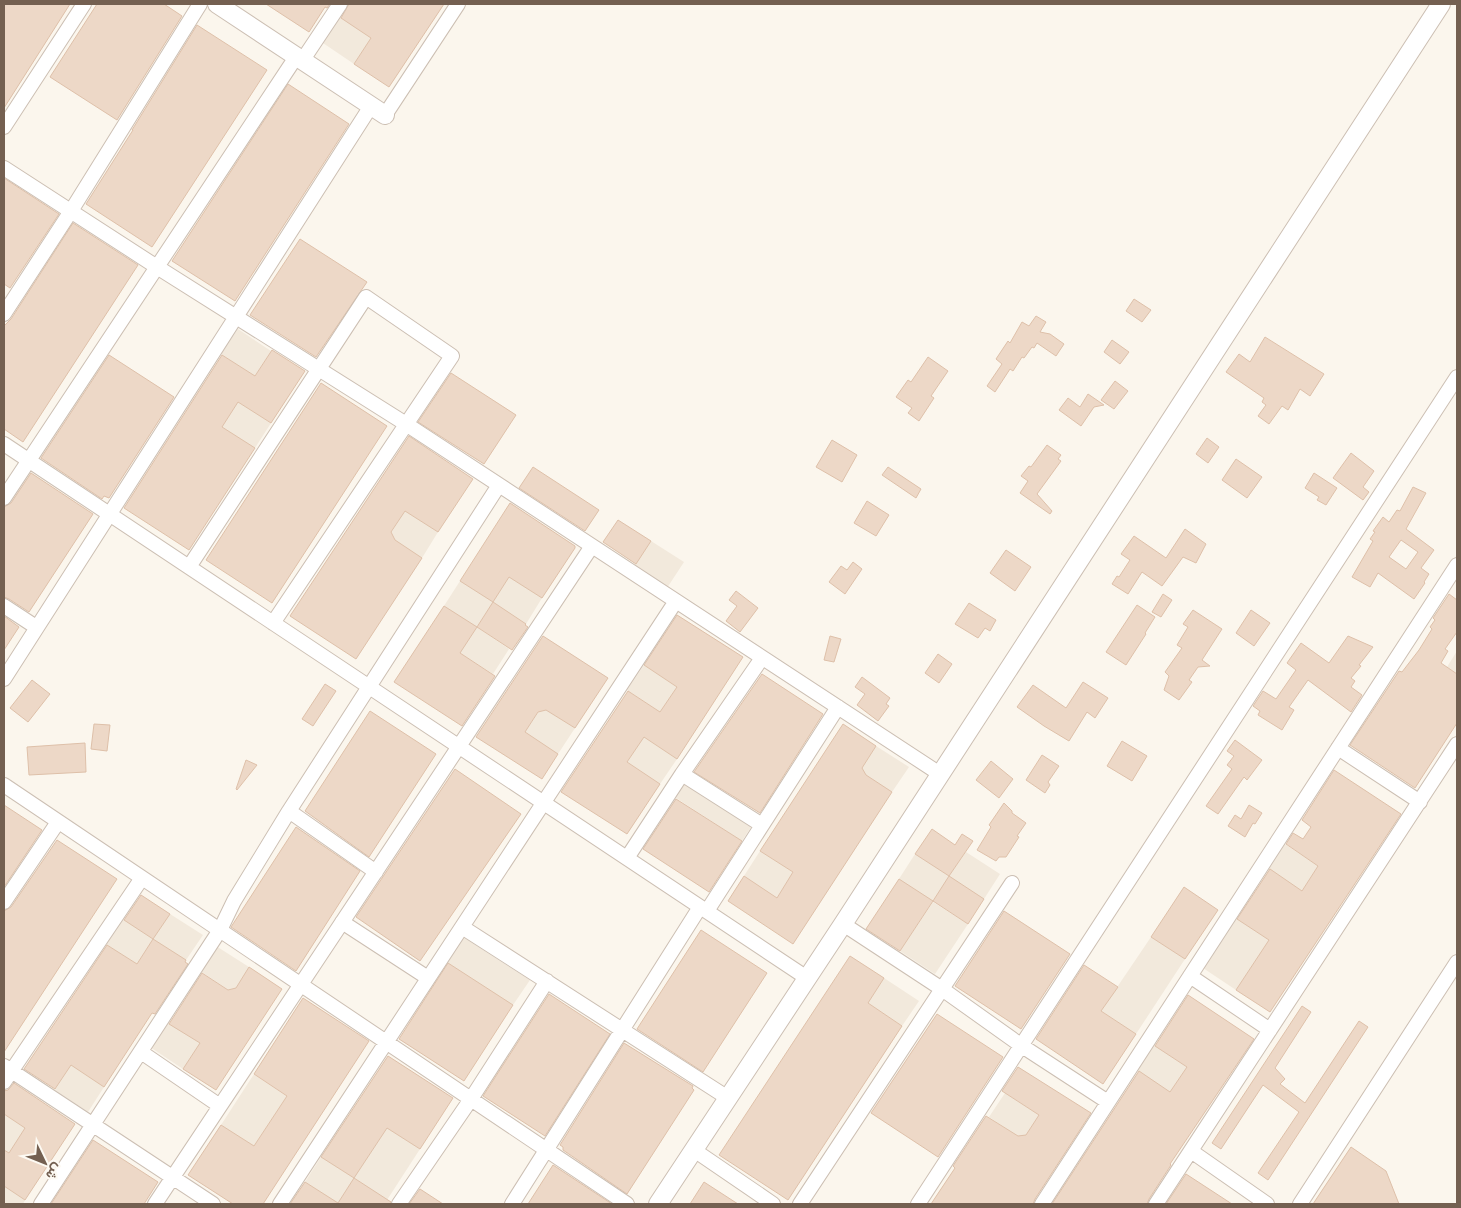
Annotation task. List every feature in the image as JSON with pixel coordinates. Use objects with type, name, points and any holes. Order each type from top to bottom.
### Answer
[{"type":"street","points":[[4,127],[84,4]]},
{"type":"street","points":[[4,314],[8,297],[71,211],[200,4]]},
{"type":"street","points":[[217,4],[378,110]]},
{"type":"street","points":[[4,498],[157,267],[299,59],[340,4]]},
{"type":"street","points":[[4,679],[236,317],[378,110],[458,4]]},
{"type":"street","points":[[658,1204],[843,924],[1441,4]]},
{"type":"street","points":[[4,168],[406,424],[940,774]]},
{"type":"street","points":[[189,567],[366,298],[452,356],[273,623]]},
{"type":"street","points":[[918,1204],[1457,377]]},
{"type":"street","points":[[4,444],[807,978]]},
{"type":"street","points":[[40,1204],[220,930],[234,901],[288,811],[499,485]]},
{"type":"street","points":[[155,1204],[592,546]]},
{"type":"street","points":[[1042,1204],[1457,565]]},
{"type":"street","points":[[280,1204],[676,601]]},
{"type":"street","points":[[4,606],[36,627]]},
{"type":"street","points":[[627,858],[762,658]]},
{"type":"street","points":[[512,1204],[622,1030],[762,825],[838,707]]},
{"type":"street","points":[[1156,1204],[1457,744]]},
{"type":"street","points":[[1338,748],[1420,802]]},
{"type":"street","points":[[682,774],[762,825]]},
{"type":"street","points":[[4,786],[627,1204]]},
{"type":"street","points":[[288,811],[376,872]]},
{"type":"street","points":[[4,902],[58,822]]},
{"type":"street","points":[[142,878],[6,1073],[93,1126],[213,1204]]},
{"type":"street","points":[[800,1204],[1012,883]]},
{"type":"street","points":[[342,922],[428,978]]},
{"type":"street","points":[[843,924],[1108,1102]]},
{"type":"street","points":[[462,927],[728,1098]]},
{"type":"street","points":[[1300,1204],[1457,962]]},
{"type":"street","points":[[1190,976],[1270,1030]]},
{"type":"street","points":[[399,1204],[471,1099],[547,981]]},
{"type":"street","points":[[141,1052],[220,1106]]},
{"type":"street","points":[[694,1150],[773,1204]]},
{"type":"street","points":[[1191,1151],[1267,1204]]},
{"type":"shaded area","points":[[337,15],[371,38],[354,64],[320,41]]},
{"type":"shaded area","points":[[238,329],[271,351],[255,376],[221,354]]},
{"type":"shaded area","points":[[238,402],[271,423],[255,448],[222,427]]},
{"type":"shaded area","points":[[405,511],[438,532],[422,558],[389,536]]},
{"type":"shaded area","points":[[651,541],[684,562],[667,588],[634,566]]},
{"type":"shaded area","points":[[509,577],[542,598],[526,624],[493,602]]},
{"type":"shaded area","points":[[460,581],[493,602],[477,627],[509,649],[493,674],[460,653],[476,627],[444,606]]},
{"type":"shaded area","points":[[1457,651],[1457,674],[1447,667]]},
{"type":"shaded area","points":[[644,665],[677,687],[660,712],[627,690]]},
{"type":"shaded area","points":[[542,707],[575,728],[558,754],[525,732]]},
{"type":"shaded area","points":[[644,737],[677,759],[660,784],[627,762]]},
{"type":"shaded area","points":[[876,746],[909,767],[892,792],[859,771]]},
{"type":"shaded area","points":[[692,773],[758,816],[742,841],[676,798]]},
{"type":"shaded area","points":[[1285,844],[1318,866],[1302,891],[1268,869]]},
{"type":"shaded area","points":[[760,851],[793,872],[777,898],[744,876]]},
{"type":"shaded area","points":[[966,852],[1000,874],[984,899],[949,877],[933,902],[899,879],[915,854],[949,876]]},
{"type":"shaded area","points":[[933,902],[968,924],[935,974],[900,951]]},
{"type":"shaded area","points":[[170,914],[203,935],[186,960],[153,939]]},
{"type":"shaded area","points":[[120,917],[153,939],[137,964],[104,943]]},
{"type":"shaded area","points":[[1236,918],[1269,940],[1236,990],[1203,968]]},
{"type":"shaded area","points":[[463,937],[530,980],[513,1005],[447,963]]},
{"type":"shaded area","points":[[1151,937],[1185,959],[1136,1034],[1101,1011]]},
{"type":"shaded area","points":[[216,946],[249,967],[233,993],[200,971]]},
{"type":"shaded area","points":[[884,978],[919,1001],[902,1026],[868,1003]]},
{"type":"shaded area","points":[[167,1022],[200,1043],[183,1069],[150,1047]]},
{"type":"shaded area","points":[[1154,1045],[1187,1067],[1170,1092],[1137,1070]]},
{"type":"shaded area","points":[[71,1065],[104,1087],[88,1112],[55,1090]]},
{"type":"shaded area","points":[[254,1074],[287,1096],[254,1146],[221,1125]]},
{"type":"shaded area","points":[[1005,1093],[1039,1115],[1023,1140],[989,1117]]},
{"type":"shaded area","points":[[4,1114],[25,1128],[9,1153],[4,1150]]},
{"type":"shaded area","points":[[387,1128],[420,1149],[387,1200],[354,1178]]},
{"type":"shaded area","points":[[321,1157],[354,1178],[338,1203],[305,1182]]},
{"type":"shaded area","points":[[4,1186],[25,1200],[23,1204],[4,1204]]},
{"type":"building","points":[[4,4],[70,4],[4,108]]},
{"type":"building","points":[[97,4],[164,4],[182,16],[117,120],[50,77]]},
{"type":"building","points":[[266,4],[330,4],[327,8],[325,7],[309,32]]},
{"type":"building","points":[[349,4],[444,4],[389,87],[354,64],[371,38],[341,18]]},
{"type":"building","points":[[197,25],[267,70],[152,247],[86,204]]},
{"type":"building","points":[[288,84],[349,124],[235,301],[172,261]]},
{"type":"building","points":[[4,178],[59,214],[10,288],[4,284]]},
{"type":"building","points":[[73,223],[138,265],[23,442],[4,429],[4,326],[11,319]]},
{"type":"building","points":[[300,239],[367,282],[316,357],[250,315]]},
{"type":"building","points":[[1134,299],[1151,310],[1142,322],[1126,311]]},
{"type":"building","points":[[1036,316],[1046,322],[1040,332],[1050,334],[1064,344],[1056,356],[1037,343],[1024,358],[1022,357],[1013,371],[1010,369],[995,392],[987,386],[1002,364],[996,359],[1008,341],[1010,343],[1022,322],[1029,326]]},
{"type":"building","points":[[1265,337],[1324,374],[1310,396],[1300,389],[1288,410],[1282,406],[1269,424],[1258,416],[1266,405],[1262,402],[1264,398],[1226,372],[1239,354],[1250,362]]},
{"type":"building","points":[[1112,340],[1129,352],[1120,364],[1104,352]]},
{"type":"building","points":[[272,350],[305,371],[271,423],[238,402],[222,427],[255,448],[189,550],[124,508],[222,355],[255,376]]},
{"type":"building","points":[[109,355],[174,397],[109,498],[104,496],[102,499],[41,458]]},
{"type":"building","points":[[928,357],[948,371],[931,396],[934,398],[919,421],[908,413],[912,408],[896,397],[908,380],[911,382]]},
{"type":"building","points":[[451,373],[516,415],[484,464],[418,422]]},
{"type":"building","points":[[1115,381],[1128,391],[1114,409],[1101,400]]},
{"type":"building","points":[[321,383],[387,426],[272,603],[206,560]]},
{"type":"building","points":[[1088,394],[1104,405],[1094,407],[1081,426],[1059,410],[1068,398],[1080,407]]},
{"type":"building","points":[[409,436],[473,479],[438,532],[405,511],[391,532],[395,540],[422,558],[356,659],[290,616]]},
{"type":"building","points":[[1207,438],[1219,447],[1208,463],[1196,454]]},
{"type":"building","points":[[832,440],[857,455],[842,482],[816,467]]},
{"type":"building","points":[[1047,445],[1061,455],[1058,459],[1061,461],[1037,494],[1052,511],[1050,514],[1020,493],[1028,481],[1021,476],[1029,466],[1031,467]]},
{"type":"building","points":[[1351,453],[1374,471],[1363,487],[1369,492],[1363,500],[1333,478]]},
{"type":"building","points":[[1236,459],[1262,477],[1247,498],[1222,480]]},
{"type":"building","points":[[533,467],[599,510],[585,531],[519,488]]},
{"type":"building","points":[[888,467],[921,489],[916,498],[882,475]]},
{"type":"building","points":[[31,473],[93,514],[29,612],[4,597],[4,507],[11,503]]},
{"type":"building","points":[[1314,473],[1337,488],[1326,505],[1317,500],[1319,497],[1305,488]]},
{"type":"building","points":[[1413,487],[1426,493],[1406,529],[1434,550],[1421,568],[1429,574],[1414,599],[1378,573],[1370,587],[1352,577],[1373,541],[1370,539],[1375,532],[1373,531],[1383,517],[1389,522],[1397,510],[1400,511]],"holes":[[[1401,540],[1418,552],[1406,569],[1389,557]]]},
{"type":"building","points":[[867,501],[889,515],[876,536],[854,523]]},
{"type":"building","points":[[510,503],[575,546],[575,548],[542,598],[509,577],[493,602],[460,581]]},
{"type":"building","points":[[618,520],[651,541],[636,564],[603,542]]},
{"type":"building","points":[[1185,529],[1206,544],[1196,563],[1183,557],[1162,586],[1142,572],[1128,594],[1112,584],[1130,560],[1121,554],[1134,536],[1166,558]]},
{"type":"building","points":[[1006,550],[1031,567],[1015,591],[990,573]]},
{"type":"building","points":[[853,562],[862,569],[845,594],[829,582],[841,566],[847,570]]},
{"type":"building","points":[[736,591],[758,608],[740,632],[726,621],[737,606],[729,600]]},
{"type":"building","points":[[1163,594],[1172,600],[1161,617],[1152,612]]},
{"type":"building","points":[[1449,594],[1457,600],[1457,632],[1445,649],[1448,651],[1441,663],[1457,674],[1457,723],[1415,788],[1350,745],[1399,671],[1402,672],[1419,650],[1432,629],[1430,627],[1435,620],[1433,618]]},
{"type":"building","points":[[493,602],[528,627],[512,650],[477,627]]},
{"type":"building","points":[[969,603],[996,620],[990,631],[985,628],[978,638],[955,624]]},
{"type":"building","points":[[1137,605],[1155,617],[1126,665],[1106,652]]},
{"type":"building","points":[[444,606],[477,627],[460,653],[495,676],[462,726],[394,682]]},
{"type":"building","points":[[1193,610],[1222,629],[1202,660],[1210,666],[1198,667],[1189,680],[1192,682],[1179,700],[1164,690],[1169,676],[1165,672],[1182,648],[1177,645],[1188,627],[1183,624]]},
{"type":"building","points":[[1251,610],[1270,623],[1254,646],[1236,633]]},
{"type":"building","points":[[677,615],[743,657],[677,759],[644,737],[627,762],[660,784],[627,834],[561,792],[628,691],[660,712],[677,687],[644,665]]},
{"type":"building","points":[[4,616],[19,627],[4,650]]},
{"type":"building","points":[[543,636],[608,678],[575,728],[546,710],[538,712],[525,732],[558,754],[542,779],[476,737]]},
{"type":"building","points":[[830,636],[841,639],[834,662],[824,660]]},
{"type":"building","points":[[1348,636],[1373,647],[1351,678],[1355,681],[1351,687],[1362,695],[1351,712],[1308,680],[1289,707],[1294,710],[1282,730],[1258,715],[1260,711],[1253,706],[1263,691],[1276,699],[1296,670],[1287,663],[1301,643],[1329,663]]},
{"type":"building","points":[[938,654],[952,664],[939,683],[925,673]]},
{"type":"building","points":[[762,674],[823,714],[760,813],[694,772]]},
{"type":"building","points":[[862,677],[890,698],[886,704],[889,706],[878,721],[857,705],[865,694],[855,687]]},
{"type":"building","points":[[32,680],[50,694],[28,722],[10,708]]},
{"type":"building","points":[[1083,682],[1108,698],[1095,718],[1087,712],[1069,741],[1017,707],[1033,685],[1066,708]]},
{"type":"building","points":[[325,684],[336,691],[313,726],[302,719]]},
{"type":"building","points":[[370,711],[436,754],[369,857],[305,811]]},
{"type":"building","points":[[94,724],[110,725],[107,751],[91,749]]},
{"type":"building","points":[[843,724],[876,746],[862,768],[866,775],[892,792],[793,944],[728,901],[744,876],[777,898],[793,872],[760,851]]},
{"type":"building","points":[[1235,740],[1262,760],[1247,780],[1244,777],[1218,814],[1206,806],[1232,769],[1227,765],[1234,756],[1227,751]]},
{"type":"building","points":[[1122,741],[1147,756],[1132,781],[1107,766]]},
{"type":"building","points":[[85,743],[86,772],[29,775],[27,747]]},
{"type":"building","points":[[1042,755],[1059,766],[1048,782],[1050,785],[1045,793],[1026,780]]},
{"type":"building","points":[[246,760],[257,765],[237,790],[236,789]]},
{"type":"building","points":[[991,761],[1013,779],[999,798],[976,780]]},
{"type":"building","points":[[455,769],[521,814],[420,961],[356,917]]},
{"type":"building","points":[[1334,770],[1401,814],[1270,1012],[1236,990],[1269,940],[1237,919],[1270,869],[1302,891],[1318,866],[1286,844],[1293,833],[1303,839],[1311,827],[1302,820]]},
{"type":"building","points":[[676,799],[742,841],[709,892],[643,849]]},
{"type":"building","points":[[1004,803],[1012,813],[1026,823],[1006,857],[999,857],[996,861],[977,850],[991,827],[989,825]]},
{"type":"building","points":[[4,805],[42,830],[4,887]]},
{"type":"building","points":[[1249,805],[1262,813],[1255,824],[1253,823],[1245,837],[1228,826],[1235,815],[1241,819]]},
{"type":"building","points":[[296,827],[360,871],[296,971],[231,927]]},
{"type":"building","points":[[932,829],[955,845],[962,834],[973,841],[949,876],[915,854]]},
{"type":"building","points":[[57,840],[117,879],[4,1052],[4,911],[11,907]]},
{"type":"building","points":[[949,876],[984,899],[968,924],[933,901]]},
{"type":"building","points":[[899,879],[933,901],[900,951],[866,929]]},
{"type":"building","points":[[1184,887],[1218,910],[1185,959],[1151,937]]},
{"type":"building","points":[[141,895],[170,914],[153,939],[124,920]]},
{"type":"building","points":[[1004,911],[1070,954],[1021,1029],[955,986]]},
{"type":"building","points":[[701,930],[767,973],[703,1072],[637,1029]]},
{"type":"building","points":[[153,939],[186,960],[185,962],[188,964],[155,1014],[152,1013],[104,1087],[71,1065],[55,1089],[24,1069],[107,945],[137,964]]},
{"type":"building","points":[[850,956],[884,978],[868,1003],[902,1026],[788,1200],[719,1155]]},
{"type":"building","points":[[448,963],[513,1005],[464,1081],[399,1039]]},
{"type":"building","points":[[1084,965],[1118,987],[1101,1011],[1136,1034],[1103,1084],[1036,1039]]},
{"type":"building","points":[[249,967],[282,989],[216,1090],[183,1069],[200,1043],[169,1024],[202,973],[228,990],[236,988]]},
{"type":"building","points":[[549,994],[610,1034],[545,1136],[483,1096]]},
{"type":"building","points":[[1188,995],[1254,1039],[1170,1164],[1147,1204],[1052,1204],[1139,1071],[1170,1092],[1187,1067],[1155,1046]]},
{"type":"building","points":[[303,998],[369,1041],[263,1204],[233,1204],[188,1175],[221,1125],[254,1146],[287,1096],[254,1074]]},
{"type":"building","points":[[1302,1006],[1311,1012],[1275,1068],[1285,1079],[1280,1084],[1305,1103],[1359,1021],[1368,1027],[1268,1180],[1258,1173],[1299,1112],[1263,1085],[1221,1149],[1212,1143]]},
{"type":"building","points":[[937,1014],[1003,1057],[938,1157],[871,1113]]},
{"type":"building","points":[[624,1043],[693,1086],[694,1090],[627,1194],[563,1150],[563,1147],[560,1145]]},
{"type":"building","points":[[388,1056],[453,1098],[420,1149],[387,1128],[354,1178],[321,1157]]},
{"type":"building","points":[[1018,1067],[1091,1113],[1033,1204],[931,1204],[986,1116],[1018,1136],[1026,1135],[1039,1115],[1002,1091]]},
{"type":"building","points":[[14,1083],[75,1124],[25,1200],[4,1186],[4,1150],[9,1153],[25,1128],[4,1114],[4,1091],[8,1090]]},
{"type":"building","points":[[93,1140],[158,1182],[144,1204],[51,1204]]},
{"type":"building","points":[[1351,1147],[1386,1171],[1399,1204],[1313,1204]]},
{"type":"building","points":[[553,1165],[612,1204],[528,1204]]},
{"type":"building","points":[[1186,1174],[1232,1204],[1166,1204]]},
{"type":"building","points":[[354,1178],[391,1202],[390,1204],[290,1204],[305,1182],[338,1203]]},
{"type":"building","points":[[704,1182],[738,1204],[690,1204]]},
{"type":"building","points":[[420,1189],[443,1204],[409,1204]]}]
